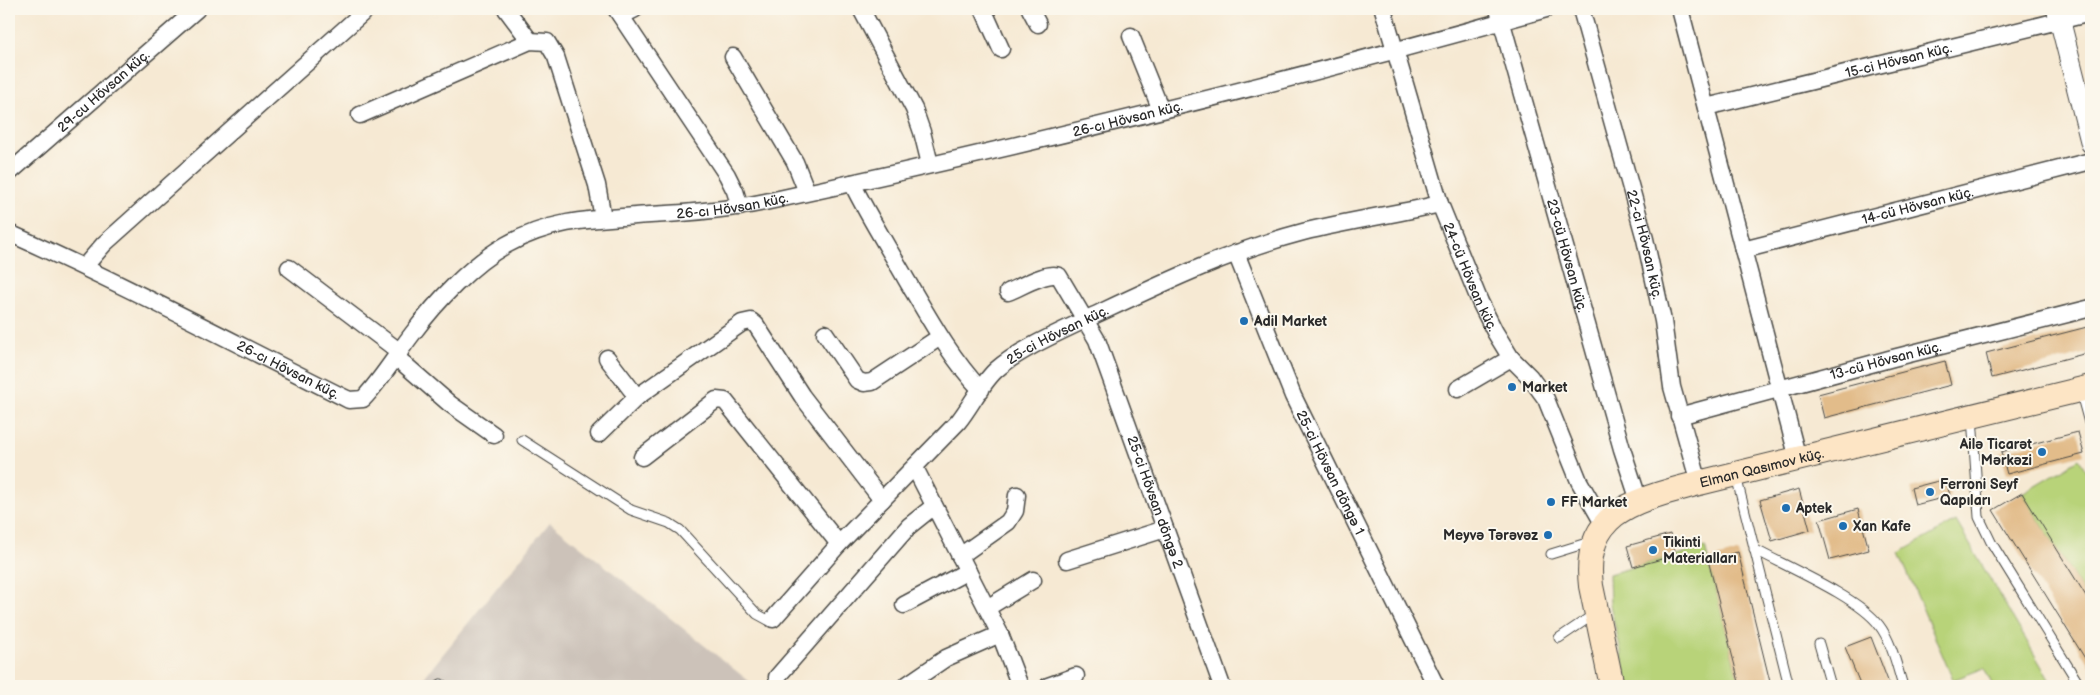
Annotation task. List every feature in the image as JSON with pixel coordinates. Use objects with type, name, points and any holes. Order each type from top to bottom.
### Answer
[{"type":"main road","name":"Elman Qasımov küç.","points":[[1599,533],[1617,513],[1639,501],[1699,483],[2086,389]]},
{"type":"main road","points":[[1599,533],[1589,569],[1596,613],[1612,686]]},
{"type":"street","name":"29-cu Hövsan küç.","points":[[9,173],[197,9]]},
{"type":"street","points":[[85,266],[104,244],[367,9]]},
{"type":"street","points":[[506,9],[530,41]]},
{"type":"street","points":[[861,9],[914,110],[930,164]]},
{"type":"street","points":[[983,9],[1001,49]]},
{"type":"street","points":[[1030,9],[1038,24]]},
{"type":"street","name":"24-cü Hövsan küç.","points":[[1383,9],[1440,204],[1480,302],[1494,332],[1511,358],[1530,377],[1546,399],[1599,533]]},
{"type":"street","name":"26-cı Hövsan küç.","points":[[9,233],[85,266],[142,297],[349,400],[363,399],[415,330],[458,282],[484,259],[530,233],[583,219],[698,212],[740,207],[852,183],[1162,110],[1396,50],[1500,15],[1546,9]]},
{"type":"street","name":"22-ci Hövsan küç.","points":[[1581,9],[1645,239],[1663,321],[1672,387],[1699,483]]},
{"type":"street","points":[[1680,9],[1798,459]]},
{"type":"street","points":[[624,11],[726,175],[735,191],[740,207]]},
{"type":"street","name":"15-ci Hövsan küç.","points":[[1706,107],[2058,15],[2091,13]]},
{"type":"street","name":"23-cü Hövsan küç.","points":[[1500,15],[1622,450],[1639,501]]},
{"type":"street","points":[[2058,15],[2091,142]]},
{"type":"street","points":[[1131,36],[1162,110]]},
{"type":"street","points":[[360,115],[530,41],[547,42],[556,57],[597,185],[604,218]]},
{"type":"street","points":[[734,57],[795,162],[807,192]]},
{"type":"street","name":"14-cü Hövsan küç.","points":[[1743,250],[2091,161]]},
{"type":"street","points":[[852,183],[940,337],[964,372],[981,390]]},
{"type":"street","name":"25-ci Hövsan küç.","points":[[773,619],[839,544],[958,422],[987,380],[997,369],[1016,356],[1085,320],[1198,267],[1236,253],[1302,232],[1440,204]]},
{"type":"street","name":"25-ci Hövsan döngə 1","points":[[1236,253],[1293,396],[1436,686]]},
{"type":"street","points":[[289,268],[398,354],[450,404],[494,435]]},
{"type":"street","name":"25-ci Hövsan döngə 2","points":[[1008,292],[1054,274],[1059,276],[1097,340],[1222,686]]},
{"type":"street","name":"13-cü Hövsan küç.","points":[[1679,416],[1893,358],[2091,308]]},
{"type":"street","points":[[599,434],[638,397],[742,322],[751,321],[756,325],[802,396],[882,500]]},
{"type":"street","points":[[825,333],[857,380],[864,383],[872,382],[940,337]]},
{"type":"street","points":[[607,358],[638,397]]},
{"type":"street","points":[[1458,389],[1511,358]]},
{"type":"street","points":[[642,457],[716,400],[726,401],[839,544]]},
{"type":"street","points":[[915,468],[1000,634],[1020,686]]},
{"type":"street","points":[[960,556],[1008,522],[1014,511],[1017,495]]},
{"type":"street","points":[[778,677],[909,526],[934,506]]},
{"type":"street","points":[[1067,560],[1165,529]]},
{"type":"street","points":[[904,605],[968,571]]},
{"type":"street","points":[[987,608],[1033,580]]},
{"type":"street","points":[[905,686],[946,658],[1000,634]]},
{"type":"street","points":[[1048,686],[1076,676]]},
{"type":"lane","points":[[2086,389],[2091,430]]},
{"type":"lane","points":[[1972,417],[1979,517],[1991,542],[2080,686]]},
{"type":"lane","points":[[522,440],[631,510],[669,523],[680,530],[757,614],[768,620],[773,619]]},
{"type":"lane","points":[[1736,474],[1789,686]]},
{"type":"lane","points":[[1551,554],[1599,533]]},
{"type":"lane","points":[[1754,549],[1853,602],[1870,616],[1879,625],[1887,639],[1904,686]]},
{"type":"lane","points":[[1559,638],[1596,613]]},
{"type":"lane","points":[[1819,644],[1832,686]]},
{"type":"shaded area","points":[[550,522],[755,686],[418,685]]},
{"type":"green space","points":[[2079,459],[2091,479],[2091,604],[2022,493]]},
{"type":"green space","points":[[1956,521],[2053,686],[1993,686],[1984,668],[1953,680],[1899,553]]},
{"type":"green space","points":[[1705,547],[1740,686],[1629,686],[1610,605],[1609,574]]},
{"type":"building","points":[[2091,326],[2091,352],[1992,378],[1986,353]]},
{"type":"building","points":[[1945,361],[1951,385],[1824,418],[1818,394]]},
{"type":"building","points":[[2078,432],[2084,454],[2007,474],[2001,452]]},
{"type":"building","points":[[1946,479],[1950,496],[1915,505],[1911,488]]},
{"type":"building","points":[[1799,489],[1810,530],[1772,541],[1760,500]]},
{"type":"building","points":[[2022,493],[2091,604],[2091,668],[1993,510]]},
{"type":"building","points":[[1858,509],[1869,550],[1830,560],[1819,520]]},
{"type":"building","points":[[1670,534],[1676,555],[1633,567],[1627,546]]},
{"type":"building","points":[[1738,552],[1771,686],[1740,686],[1708,560]]},
{"type":"building","points":[[1871,637],[1890,686],[1861,686],[1845,647]]},
{"type":"place","name":"Adil Market","points":[[1244,321]]},
{"type":"place","name":"Market","points":[[1512,387]]},
{"type":"place","name":"Ailə Ticarət Mərkəzi","points":[[2042,452]]},
{"type":"place","name":"Ferroni Seyf Qapıları","points":[[1930,492]]},
{"type":"place","name":"FF Market","points":[[1551,502]]},
{"type":"place","name":"Aptek","points":[[1786,508]]},
{"type":"place","name":"Xan Kafe","points":[[1843,526]]},
{"type":"place","name":"Meyvə Tərəvəz","points":[[1548,535]]},
{"type":"place","name":"Tikinti Materialları","points":[[1653,550]]}]
